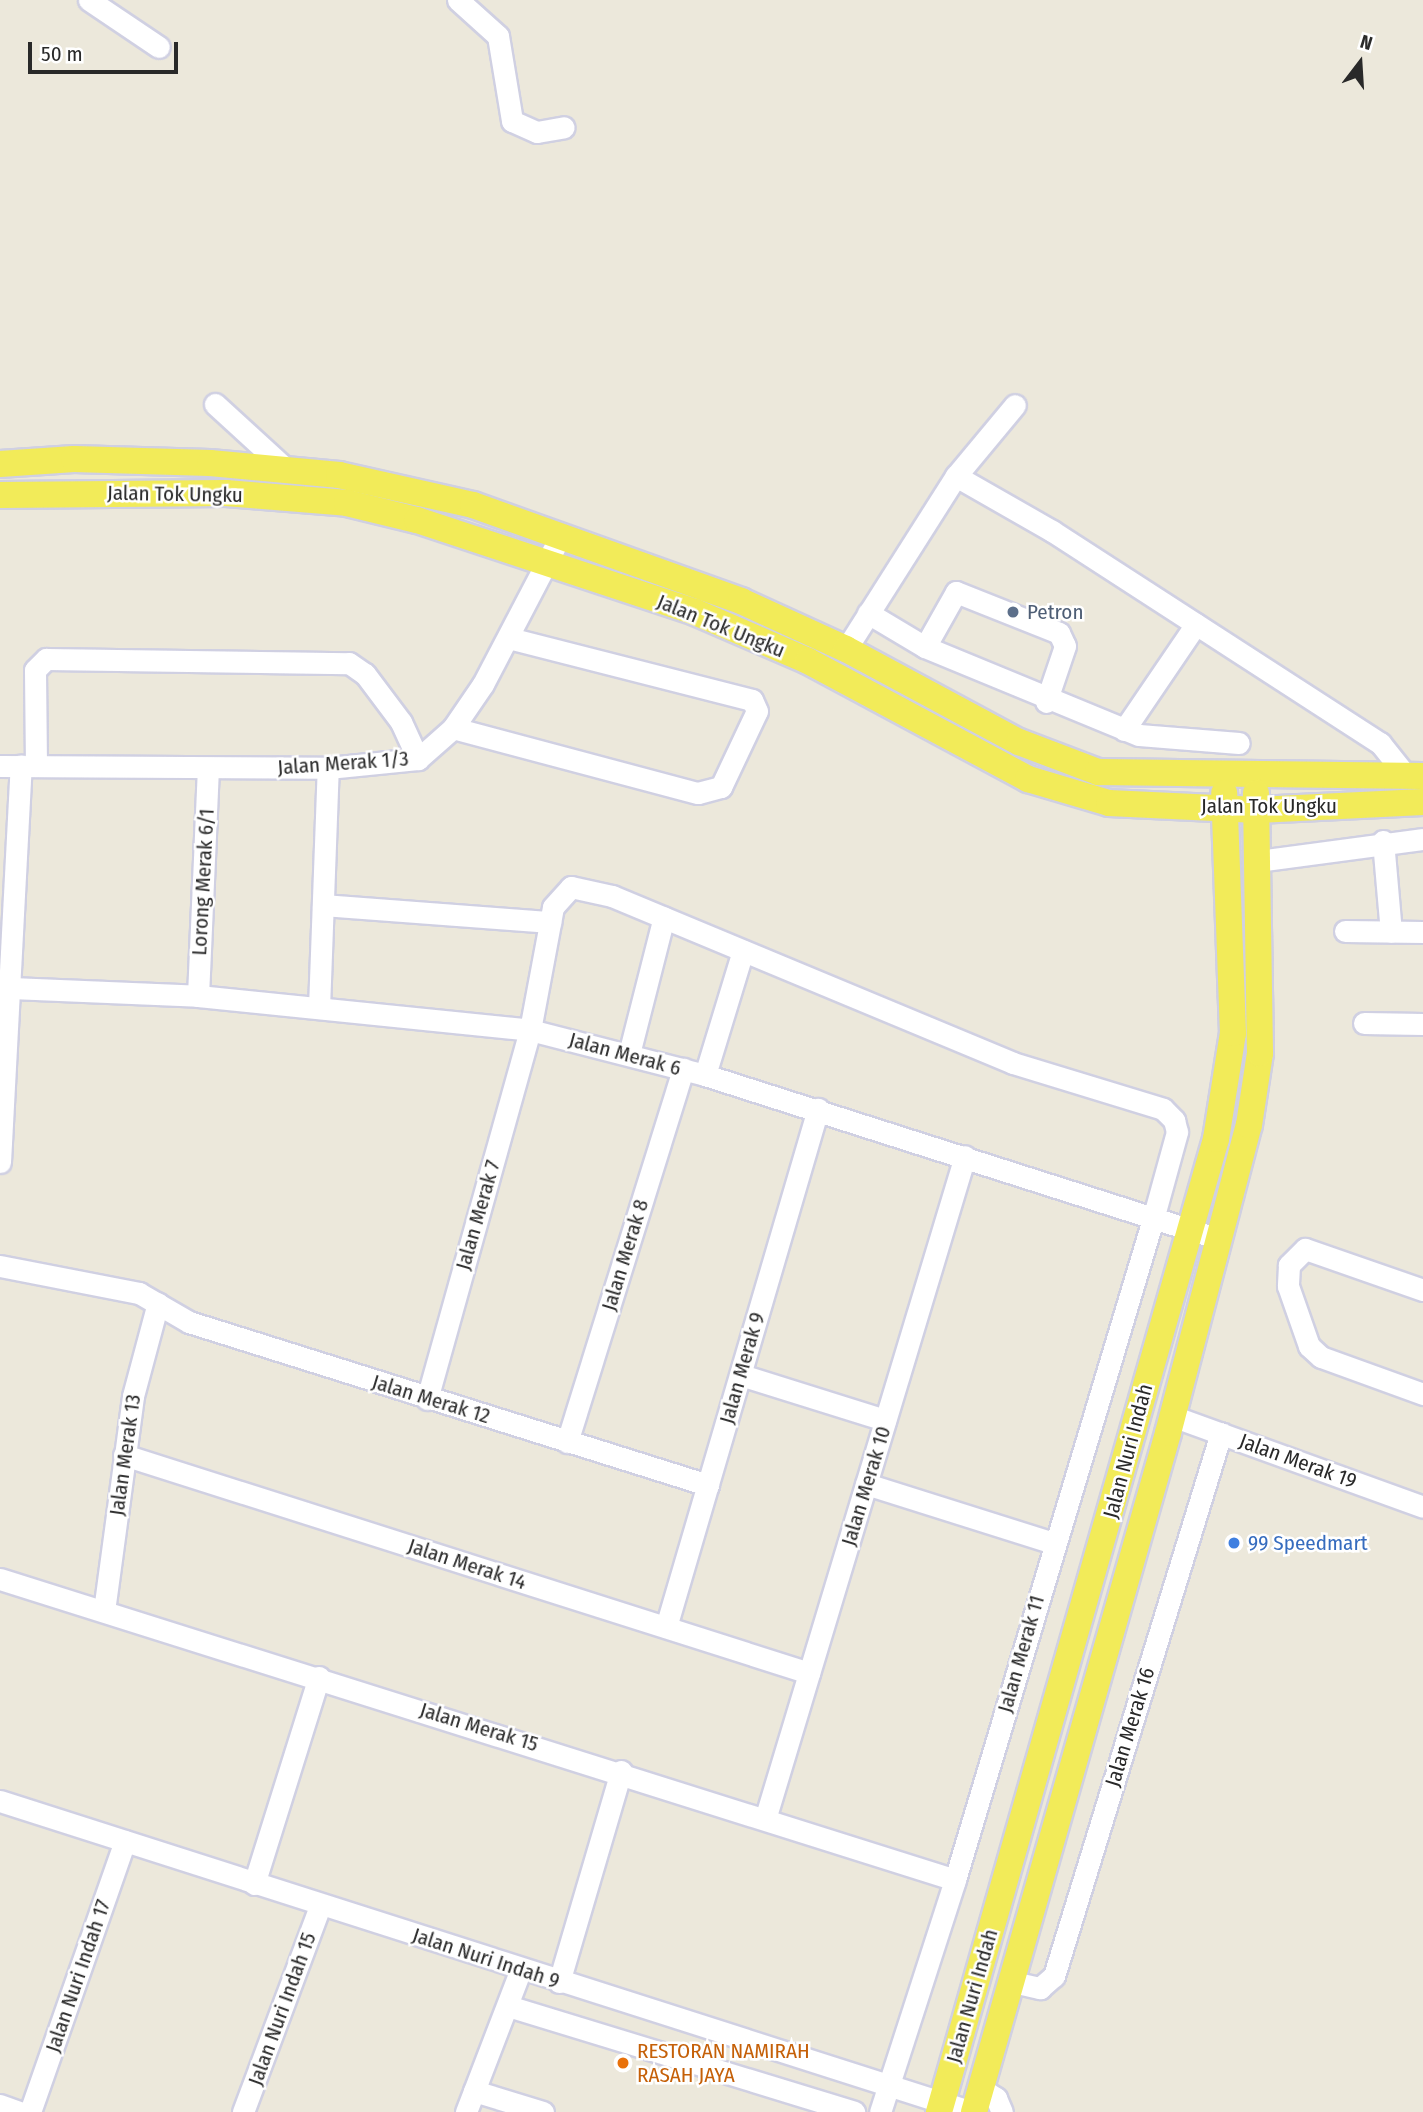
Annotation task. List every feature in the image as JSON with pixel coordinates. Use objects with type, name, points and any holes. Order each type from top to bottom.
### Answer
[{"type":"main road","name":"Jalan Tok Ungku","points":[[0,464],[74,459],[287,470],[339,475],[473,505],[741,601],[846,649],[1019,742],[1098,772],[1223,778],[1415,776]]},
{"type":"main road","name":"Jalan Tok Ungku","points":[[0,495],[226,493],[347,503],[547,563],[695,612],[808,661],[1028,779],[1109,803],[1257,810],[1423,802]]},
{"type":"main road","name":"Jalan Nuri Indah","points":[[940,2108],[1216,1139],[1233,1033],[1223,778]]},
{"type":"main road","name":"Jalan Nuri Indah","points":[[976,2104],[1013,1982],[1172,1416],[1216,1238],[1249,1125],[1260,1053],[1256,778]]},
{"type":"street","points":[[89,0],[159,47]]},
{"type":"street","points":[[458,0],[498,36],[512,121],[537,131],[564,127]]},
{"type":"street","points":[[215,404],[287,470]]},
{"type":"street","points":[[846,649],[956,476],[1015,405]]},
{"type":"street","points":[[956,476],[1196,624],[1380,743],[1415,776]]},
{"type":"street","name":"Jalan Merak 1/3","points":[[19,766],[328,768],[418,759],[453,728],[513,631],[561,535]]},
{"type":"street","points":[[925,647],[956,592],[1059,633],[1065,646],[1046,702]]},
{"type":"street","points":[[868,614],[925,647],[1046,702],[1124,730],[1159,738],[1239,743]]},
{"type":"street","points":[[1124,730],[1196,624]]},
{"type":"street","points":[[453,728],[698,793],[721,787],[756,702],[513,631]]},
{"type":"street","points":[[0,1162],[19,766],[36,670],[46,659],[349,663],[401,722],[418,759]]},
{"type":"street","points":[[1159,738],[1161,776]]},
{"type":"street","points":[[319,1009],[328,768]]},
{"type":"street","name":"Lorong Merak 6/1","points":[[198,996],[208,769]]},
{"type":"street","points":[[1258,861],[1383,841],[1423,839]]},
{"type":"street","points":[[1383,841],[1391,932]]},
{"type":"street","name":"Jalan Merak 11","points":[[571,887],[612,896],[1013,1063],[1163,1109],[1177,1132],[955,1880],[880,2112]]},
{"type":"street","name":"Jalan Merak 7","points":[[426,1399],[530,1030],[550,922],[559,895],[571,887]]},
{"type":"street","points":[[323,905],[550,922]]},
{"type":"street","points":[[629,1054],[664,917]]},
{"type":"street","points":[[1345,931],[1423,932]]},
{"type":"street","points":[[705,1075],[743,951]]},
{"type":"street","name":"Jalan Merak 6","points":[[7,1000],[198,996],[530,1030],[705,1075],[1216,1238]]},
{"type":"street","points":[[1364,1023],[1423,1024]]},
{"type":"street","name":"Jalan Merak 8","points":[[567,1442],[683,1069]]},
{"type":"street","name":"Jalan Merak 9","points":[[666,1627],[818,1110]]},
{"type":"street","name":"Jalan Merak 10","points":[[766,1816],[965,1156]]},
{"type":"street","points":[[1423,1290],[1306,1250],[1293,1256],[1288,1286],[1309,1346],[1321,1357],[1423,1394]]},
{"type":"street","name":"Jalan Merak 12","points":[[0,1266],[112,1286],[158,1303],[189,1322],[426,1399],[708,1485]]},
{"type":"street","name":"Jalan Merak 13","points":[[104,1611],[124,1455],[144,1342],[158,1303]]},
{"type":"street","points":[[741,1375],[886,1420]]},
{"type":"street","name":"Jalan Merak 19","points":[[1172,1416],[1423,1507]]},
{"type":"street","name":"Jalan Merak 16","points":[[1013,1982],[1040,1988],[1054,1976],[1221,1433]]},
{"type":"street","name":"Jalan Merak 14","points":[[124,1455],[809,1673]]},
{"type":"street","points":[[866,1483],[1053,1543]]},
{"type":"street","name":"Jalan Merak 15","points":[[0,1579],[766,1816],[955,1880]]},
{"type":"street","points":[[254,1884],[319,1677]]},
{"type":"street","points":[[559,1982],[621,1771]]},
{"type":"street","name":"Jalan Nuri Indah 9","points":[[0,1801],[888,2087],[940,2108],[976,2104]]},
{"type":"street","name":"Jalan Nuri Indah 17","points":[[30,2112],[125,1841]]},
{"type":"street","name":"Jalan Nuri Indah 15","points":[[243,2112],[320,1906]]},
{"type":"street","points":[[466,2112],[521,1969]]},
{"type":"street","points":[[508,2006],[854,2112]]},
{"type":"street","points":[[474,2091],[542,2112]]},
{"type":"street","points":[[976,2104],[996,2098],[1002,2112]]},
{"type":"street","points":[[0,2105],[19,2112]]},
{"type":"place","name":"Petron","points":[[1013,612]]},
{"type":"place","name":"99 Speedmart","points":[[1234,1543]]},
{"type":"place","name":"RESTORAN NAMIRAH RASAH JAYA","points":[[623,2063]]}]
